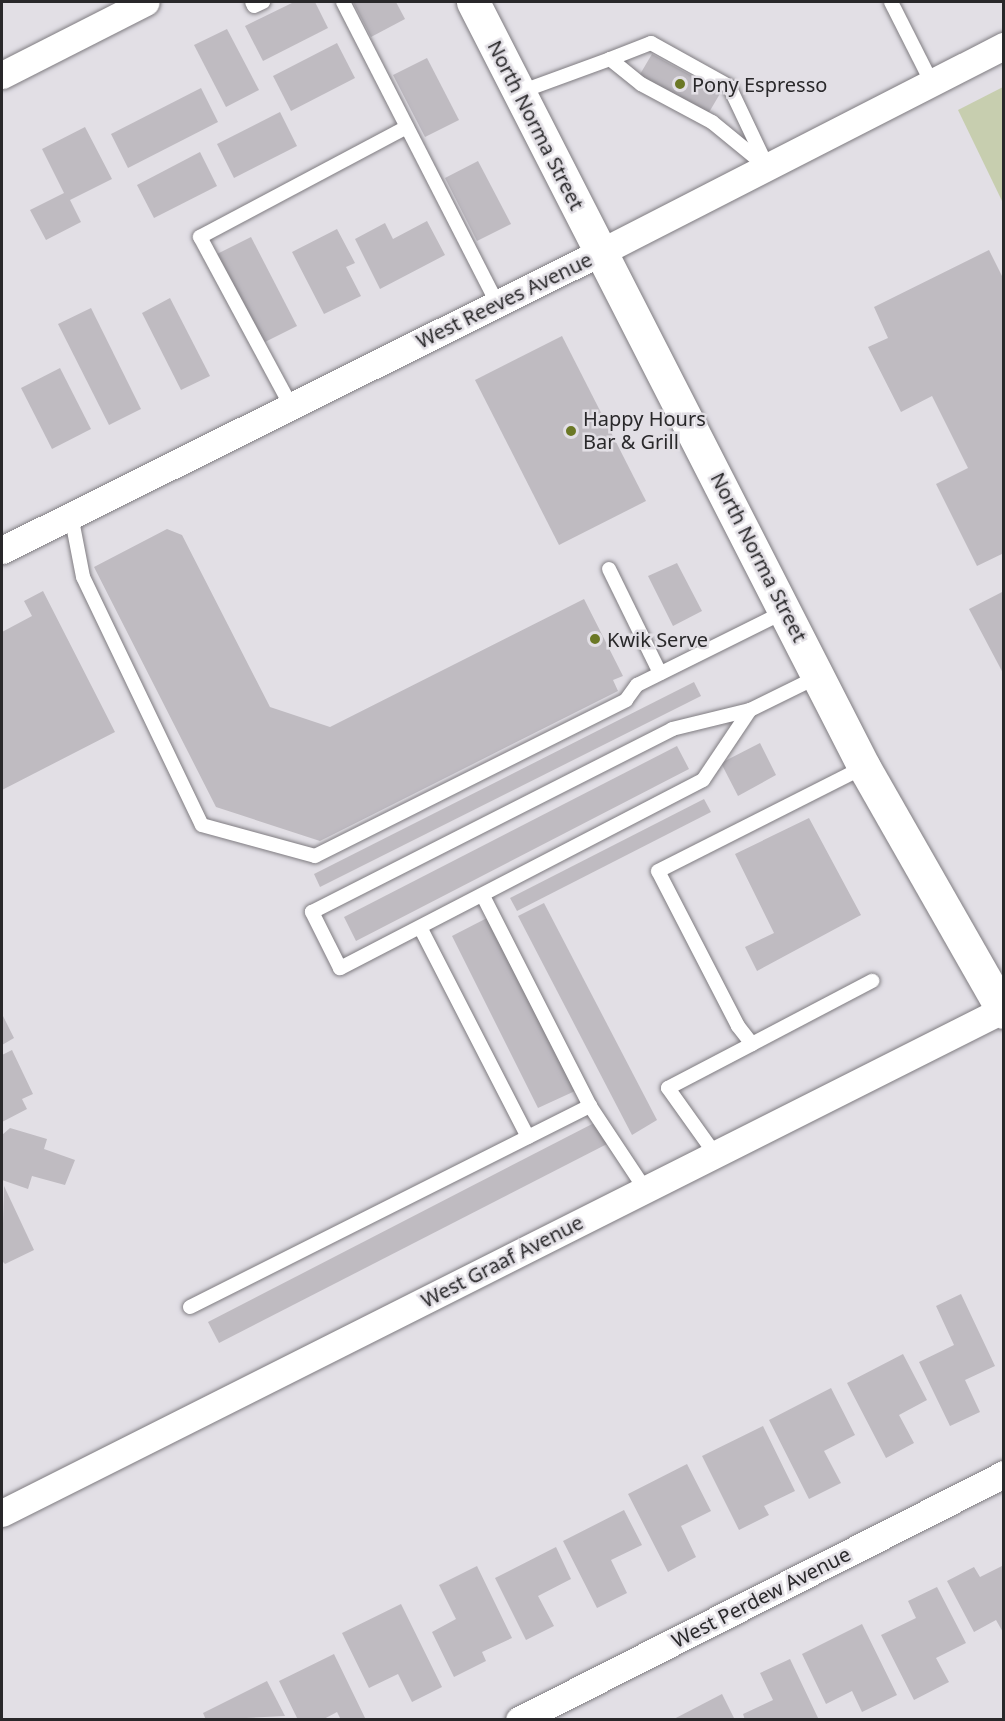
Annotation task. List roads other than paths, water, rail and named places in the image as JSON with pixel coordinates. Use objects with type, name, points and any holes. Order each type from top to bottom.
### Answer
[{"type":"street","points":[[2,75],[146,2]]},
{"type":"street","name":"North Norma Street","points":[[473,2],[864,767],[1003,1010]]},
{"type":"street","name":"West Reeves Avenue","points":[[2,550],[601,252],[1004,46]]},
{"type":"street","name":"West Graaf Avenue","points":[[2,1513],[1003,1010]]},
{"type":"street","name":"West Perdew Avenue","points":[[519,1719],[1004,1474]]},
{"type":"lane","points":[[252,2],[255,6],[263,2]]},
{"type":"lane","points":[[343,2],[497,303]]},
{"type":"lane","points":[[891,2],[932,83]]},
{"type":"lane","points":[[520,92],[651,43],[729,86],[767,167]]},
{"type":"lane","points":[[610,59],[642,84],[712,122],[767,167]]},
{"type":"lane","points":[[291,406],[200,237],[407,127]]},
{"type":"lane","points":[[71,515],[83,577],[201,825],[315,856],[626,700],[637,685],[786,611]]},
{"type":"lane","points":[[609,569],[660,673]]},
{"type":"lane","points":[[750,710],[703,780],[421,929],[340,968],[312,912],[672,729],[750,710],[819,676]]},
{"type":"lane","points":[[752,1044],[738,1026],[658,871],[864,767]]},
{"type":"lane","points":[[483,896],[590,1106],[645,1189]]},
{"type":"lane","points":[[421,929],[528,1137]]},
{"type":"lane","points":[[715,1154],[668,1088],[872,981]]},
{"type":"lane","points":[[190,1307],[590,1106]]},
{"type":"place","name":"Pony Espresso","points":[[680,84]]},
{"type":"place","name":"Happy Hours Bar & Grill","points":[[571,431]]},
{"type":"place","name":"Kwik Serve","points":[[595,639]]}]
